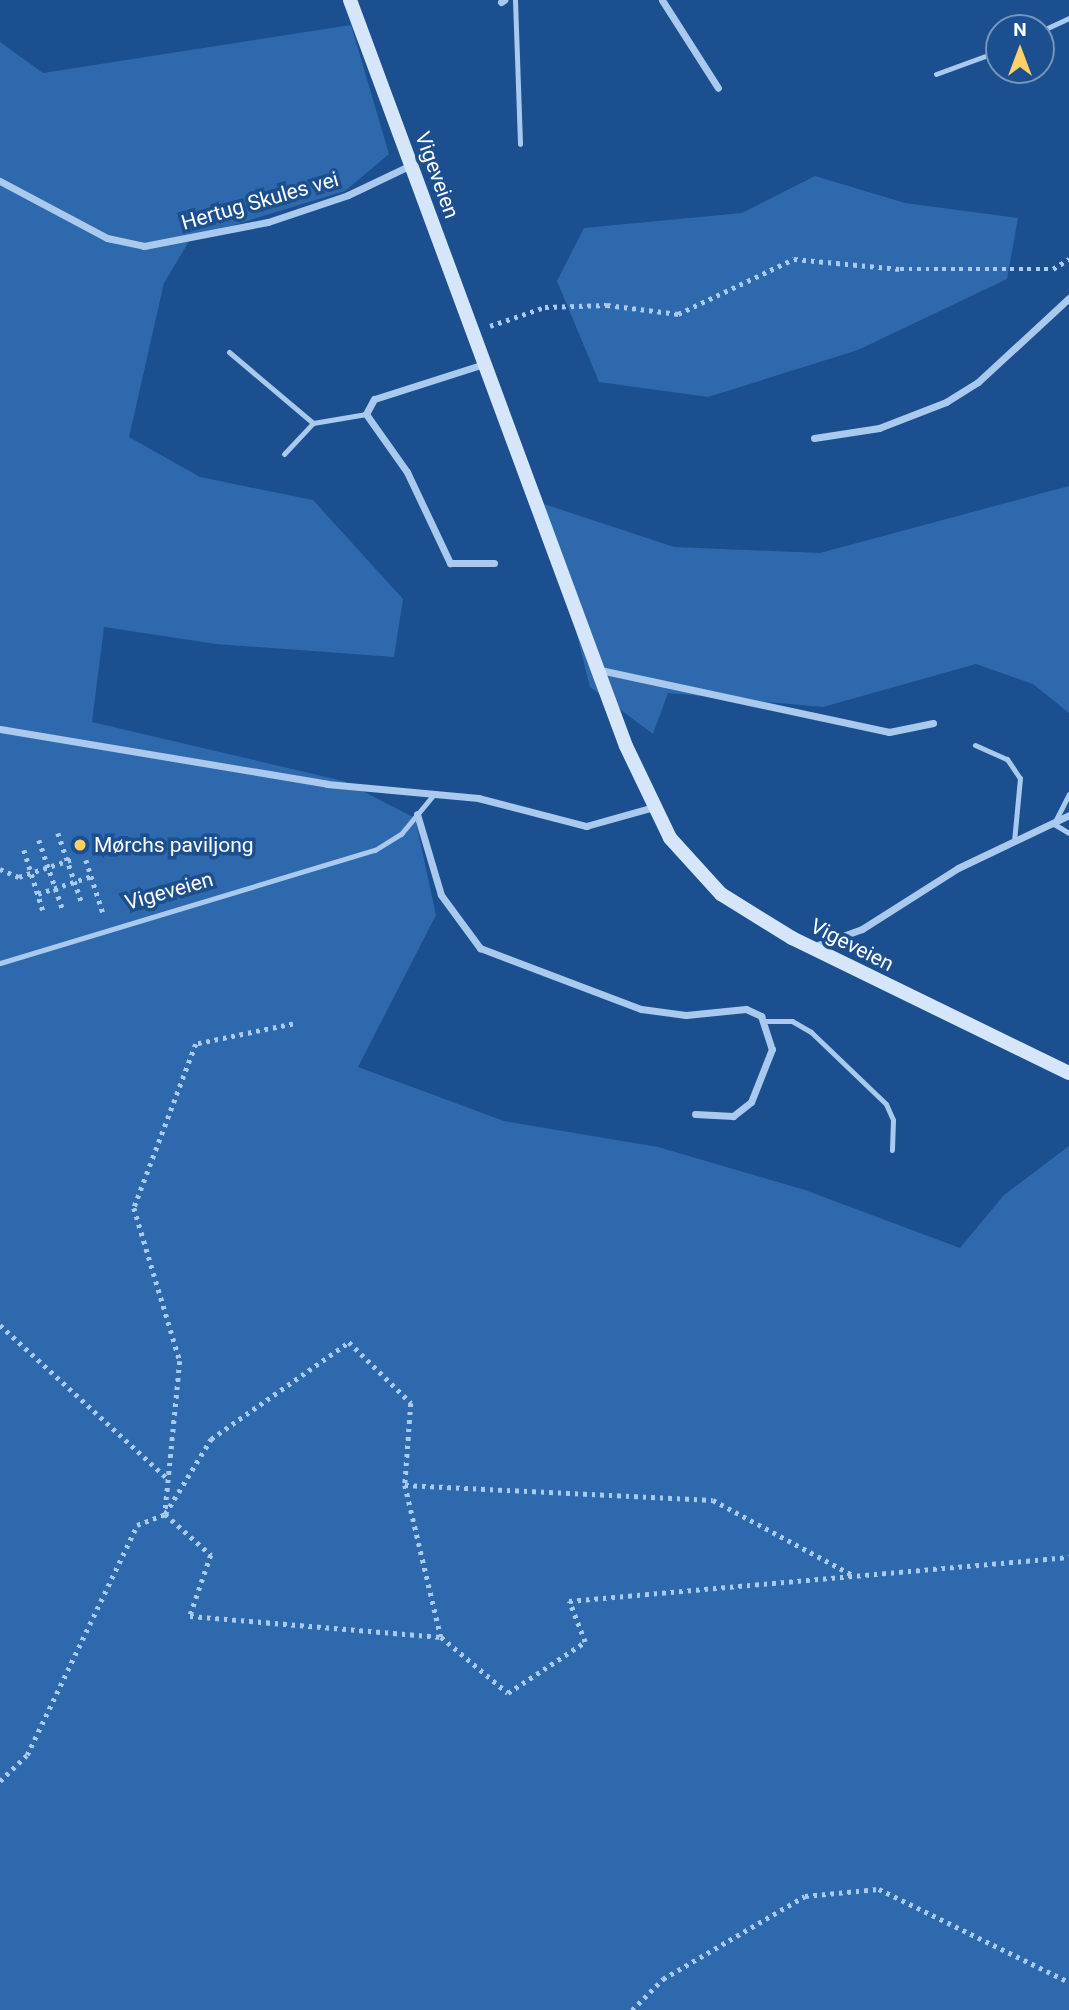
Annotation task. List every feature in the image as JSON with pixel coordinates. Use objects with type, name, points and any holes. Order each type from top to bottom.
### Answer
[{"type":"street","name":"Vigeveien","points":[[350,0],[600,670],[654,807],[670,838],[721,894],[811,947],[1069,1073]]},
{"type":"street","points":[[662,0],[719,88]]},
{"type":"street","name":"Hertug Skules vei","points":[[0,181],[107,238],[144,246],[268,222],[348,195],[412,165]]},
{"type":"street","points":[[814,438],[879,428],[946,402],[978,382],[1069,298]]},
{"type":"street","points":[[484,364],[374,399],[366,414],[407,472],[450,563],[494,563]]},
{"type":"street","points":[[600,670],[889,732],[933,723]]},
{"type":"street","points":[[0,729],[327,784],[435,793],[586,826],[654,807]]},
{"type":"street","points":[[417,814],[441,895],[480,948],[641,1009],[686,1015],[746,1009],[765,1021],[772,1049],[751,1102],[733,1116],[695,1114]]},
{"type":"street","points":[[811,947],[862,929],[958,867],[1013,844],[1069,815]]},
{"type":"lane","points":[[515,0],[520,144]]},
{"type":"lane","points":[[936,74],[985,56]]},
{"type":"lane","points":[[229,352],[313,423]]},
{"type":"lane","points":[[284,454],[313,423],[366,414]]},
{"type":"lane","points":[[975,745],[1007,759],[1020,778],[1023,796],[1013,844]]},
{"type":"lane","name":"Vigeveien","points":[[0,963],[375,850],[417,814],[435,793]]},
{"type":"lane","points":[[1069,794],[1054,824],[1069,833]]},
{"type":"lane","points":[[765,1021],[792,1021],[811,1032],[886,1104],[893,1120],[892,1150]]},
{"type":"path","points":[[472,332],[545,307],[607,305],[678,314],[794,259],[900,270],[1053,270],[1069,259]]},
{"type":"path","points":[[58,833],[70,860],[82,903]]},
{"type":"path","points":[[39,839],[63,909]]},
{"type":"path","points":[[24,850],[44,915]]},
{"type":"path","points":[[0,869],[19,877],[70,860]]},
{"type":"path","points":[[86,860],[108,930]]},
{"type":"path","points":[[38,894],[92,876]]},
{"type":"path","points":[[165,1514],[180,1361],[134,1208],[195,1044],[293,1024]]},
{"type":"path","points":[[0,1325],[168,1479]]},
{"type":"path","points":[[0,1781],[27,1755],[137,1525],[165,1514],[211,1438],[349,1342],[411,1403],[405,1485],[441,1637]]},
{"type":"path","points":[[405,1485],[713,1500],[854,1576]]},
{"type":"path","points":[[165,1514],[211,1555],[190,1616],[441,1637],[508,1693],[585,1642],[569,1601],[1069,1558]]},
{"type":"path","points":[[632,2010],[663,1979],[805,1896],[879,1889],[1069,1982]]},
{"type":"shaded area","points":[[351,25],[389,154],[345,191],[191,238],[164,283],[129,437],[200,477],[313,500],[403,599],[394,657],[216,644],[104,627],[92,722],[343,781],[415,818],[436,915],[358,1067],[504,1121],[658,1147],[805,1190],[960,1248],[1004,1195],[1069,1146],[1069,2010],[0,2010],[0,42],[43,73]]},
{"type":"shaded area","points":[[815,176],[905,203],[1018,218],[1007,279],[858,350],[708,397],[599,382],[557,281],[584,228],[742,213]]},
{"type":"shaded area","points":[[1069,486],[1069,713],[1033,684],[976,664],[823,707],[668,693],[653,734],[590,687],[544,504],[674,547],[820,553]]},
{"type":"place","name":"Mørchs paviljong","points":[[80,845]]}]
